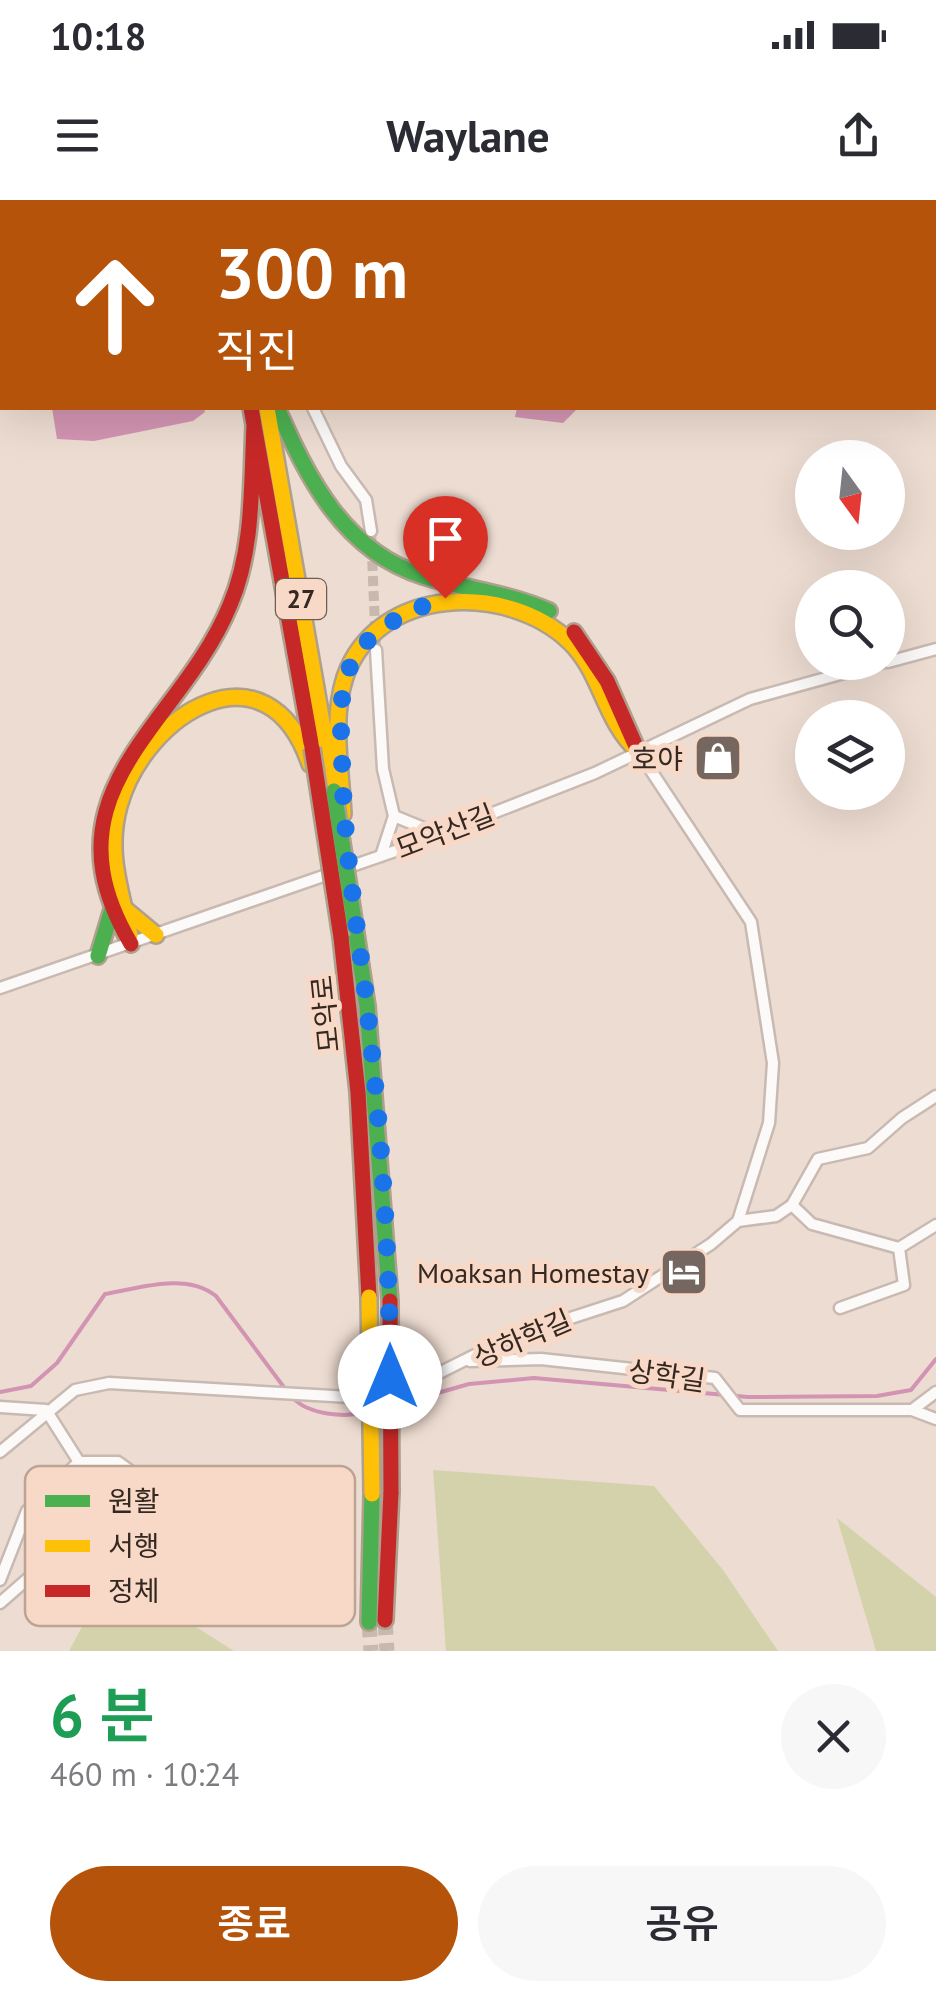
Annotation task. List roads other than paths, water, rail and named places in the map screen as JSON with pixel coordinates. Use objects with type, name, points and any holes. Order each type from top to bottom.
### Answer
[{"type":"main road","name":"모악로","points":[[251,410],[321,806],[348,932],[367,1006],[390,1301],[391,1492],[377,1621],[370,1297],[348,932],[343,838],[267,410]]},
{"type":"main road","points":[[279,410],[315,492],[333,515],[375,551],[422,576],[480,586],[535,605],[582,639],[638,752]]},
{"type":"main road","points":[[131,944],[102,857],[103,812],[113,780],[134,742],[191,673],[222,625],[247,548],[254,424]]},
{"type":"main road","points":[[343,838],[341,715],[351,663],[369,640],[391,623],[445,598],[506,606],[542,618],[573,644],[615,734],[638,752]]},
{"type":"main road","points":[[98,956],[120,908],[112,847],[120,801],[146,752],[169,727],[196,707],[230,696],[259,699],[284,713],[298,732],[321,806]]},
{"type":"main road","points":[[120,908],[156,936]]},
{"type":"street","points":[[314,410],[334,452],[366,500],[371,531]]},
{"type":"street","name":"모악산길","points":[[905,657],[936,649]]},
{"type":"street","points":[[376,650],[383,769],[394,816],[381,856]]},
{"type":"street","name":"모악산길","points":[[0,988],[381,856],[638,752],[750,699],[816,680]]},
{"type":"street","points":[[638,752],[751,922],[773,1063],[768,1123],[738,1221]]},
{"type":"street","points":[[394,816],[438,834]]},
{"type":"street","points":[[936,1096],[902,1118],[868,1148],[818,1159],[792,1205],[812,1224],[900,1248],[936,1224]]},
{"type":"street","name":"상하학길","points":[[0,1452],[46,1410],[75,1390],[108,1383],[155,1388],[270,1389],[350,1397],[429,1378],[509,1338],[623,1301],[711,1244],[738,1221],[776,1216],[792,1205]]},
{"type":"street","points":[[840,1308],[904,1285],[900,1248]]},
{"type":"street","name":"상학길","points":[[468,1361],[541,1359],[716,1378],[740,1410],[912,1410],[936,1419]]},
{"type":"street","points":[[912,1410],[936,1392]]},
{"type":"street","points":[[0,1407],[46,1410],[79,1462]]},
{"type":"street","points":[[75,1466],[79,1462],[118,1462],[124,1466]]},
{"type":"street","points":[[0,1580],[25,1516]]},
{"type":"street","points":[[0,1602],[25,1580]]},
{"type":"waterway","points":[[0,1392],[31,1386],[57,1363],[105,1294],[177,1283],[216,1296],[286,1390]]},
{"type":"waterway","points":[[396,1405],[469,1384],[534,1378],[748,1397],[877,1396],[911,1390],[936,1359]]},
{"type":"waterway","points":[[292,1397],[307,1408],[327,1414],[367,1412]]},
{"type":"tunnel","points":[[371,531],[376,650]]},
{"type":"tunnel","points":[[385,1620],[387,1651]]},
{"type":"tunnel","points":[[369,1622],[371,1651]]},
{"type":"place","name":"호야","points":[[718,758]]},
{"type":"place","name":"Moaksan Homestay","points":[[684,1272]]}]
